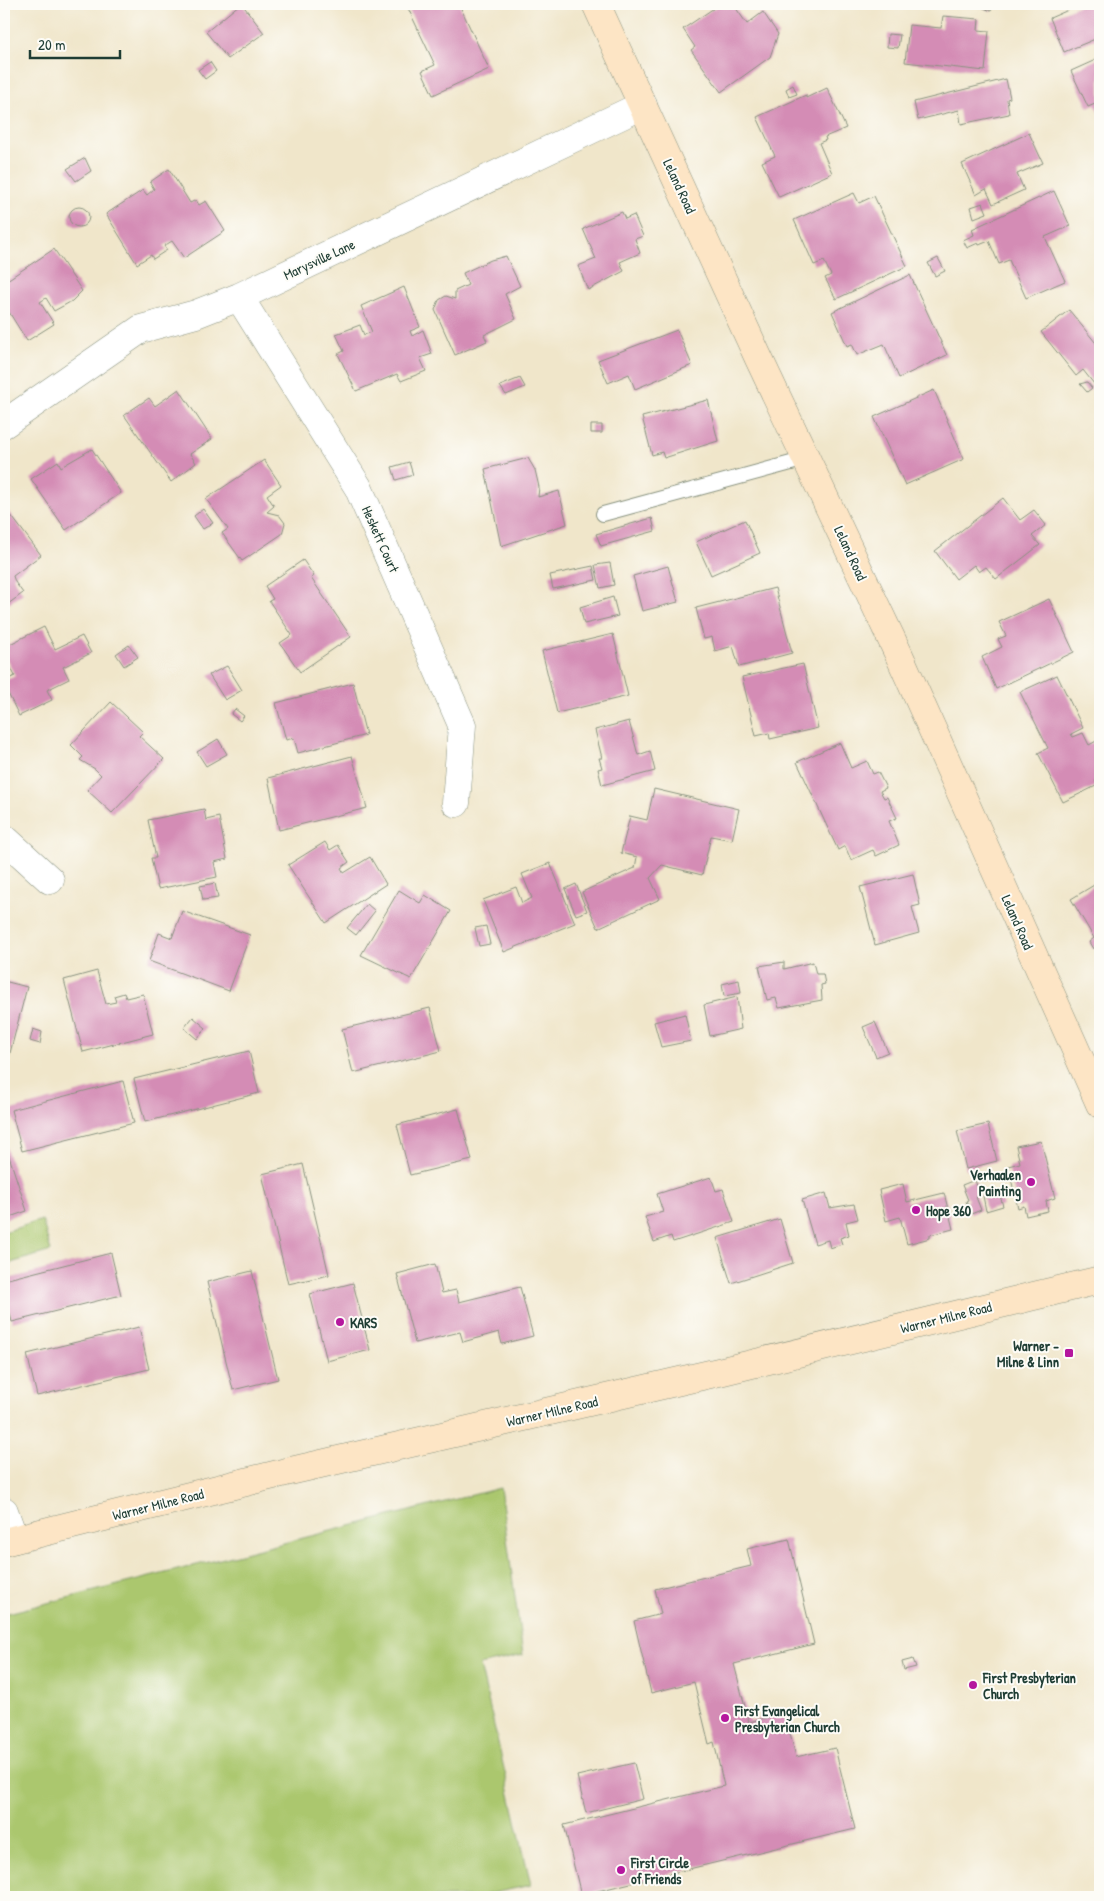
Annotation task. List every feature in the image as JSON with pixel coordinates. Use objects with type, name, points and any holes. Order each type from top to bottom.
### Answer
[{"type":"main road","name":"Leland Road","points":[[596,4],[903,664],[1100,1104]]},
{"type":"main road","name":"Warner Milne Road","points":[[9,1540],[286,1472],[732,1369],[1100,1280]]},
{"type":"street","name":"Marysville Lane","points":[[4,424],[140,330],[196,314],[239,297],[643,105]]},
{"type":"street","name":"Heskett Court","points":[[239,297],[358,486],[462,725],[456,803]]},
{"type":"street","points":[[4,838],[50,880]]},
{"type":"street","points":[[4,1511],[9,1540]]},
{"type":"lane","points":[[602,514],[806,459]]},
{"type":"green space","points":[[42,1220],[51,1251],[4,1265],[4,1232]]},
{"type":"green space","points":[[500,1488],[523,1655],[480,1665],[531,1885],[475,1897],[4,1897],[4,1614]]},
{"type":"building","points":[[242,4],[264,33],[228,59],[206,32]]},
{"type":"building","points":[[406,4],[459,4],[489,69],[433,95],[422,71],[435,65]]},
{"type":"building","points":[[720,4],[733,4],[747,24],[763,12],[778,34],[770,57],[721,92],[691,50],[695,47],[683,29]]},
{"type":"building","points":[[974,4],[994,4],[991,11]]},
{"type":"building","points":[[1082,4],[1100,4],[1100,37],[1064,52],[1050,18]]},
{"type":"building","points":[[943,16],[979,19],[978,30],[989,31],[985,71],[905,62],[909,25],[941,28]]},
{"type":"building","points":[[888,34],[900,35],[898,48],[887,47]]},
{"type":"building","points":[[1100,58],[1100,115],[1095,104],[1088,107],[1071,71]]},
{"type":"building","points":[[210,62],[216,71],[205,79],[198,70]]},
{"type":"building","points":[[1006,79],[1010,98],[1007,99],[1009,114],[961,124],[959,110],[918,120],[914,102]]},
{"type":"building","points":[[793,85],[797,94],[789,97],[786,89]]},
{"type":"building","points":[[827,88],[846,128],[825,137],[826,140],[819,143],[832,173],[779,197],[762,162],[775,156],[757,117],[806,95],[806,98]]},
{"type":"building","points":[[1029,133],[1043,163],[1017,174],[1024,190],[993,204],[986,189],[976,195],[962,164]]},
{"type":"building","points":[[85,158],[91,171],[76,181],[67,169]]},
{"type":"building","points":[[169,169],[190,203],[196,200],[199,205],[206,201],[225,231],[184,258],[172,241],[164,246],[167,250],[153,259],[151,255],[137,264],[106,214],[143,190],[147,195],[154,189],[150,182]]},
{"type":"building","points":[[1054,191],[1070,226],[1045,237],[1065,281],[1026,298],[1009,260],[999,264],[989,241],[967,248],[963,240],[974,235],[972,229]]},
{"type":"building","points":[[854,193],[859,203],[874,196],[907,266],[836,299],[825,278],[831,275],[824,261],[814,265],[794,220]]},
{"type":"building","points":[[983,203],[987,213],[974,218],[971,207]]},
{"type":"building","points":[[75,207],[83,207],[89,213],[89,221],[83,227],[75,227],[69,221],[69,213]]},
{"type":"building","points":[[622,212],[625,219],[634,215],[643,236],[635,239],[640,253],[620,262],[624,271],[588,290],[578,266],[596,259],[583,229]]},
{"type":"building","points":[[54,249],[82,291],[72,301],[54,311],[46,298],[40,302],[54,324],[27,341],[4,304],[4,282]]},
{"type":"building","points":[[506,256],[520,286],[505,294],[516,319],[484,335],[487,341],[455,355],[435,310],[439,300],[446,296],[455,299],[455,291],[468,285],[463,273],[491,260]]},
{"type":"building","points":[[938,258],[945,271],[935,276],[928,263]]},
{"type":"building","points":[[910,275],[947,355],[899,378],[884,344],[857,355],[852,344],[847,346],[832,312]]},
{"type":"building","points":[[404,287],[420,327],[410,331],[412,336],[423,330],[432,354],[420,358],[426,371],[401,381],[397,374],[356,391],[338,354],[344,351],[336,334],[360,325],[364,335],[372,332],[361,306]]},
{"type":"building","points":[[1069,310],[1100,348],[1100,387],[1098,389],[1083,370],[1076,376],[1041,332]]},
{"type":"building","points":[[677,330],[692,365],[635,389],[629,374],[608,383],[598,360]]},
{"type":"building","points":[[520,378],[525,387],[506,395],[500,386]]},
{"type":"building","points":[[1087,382],[1092,388],[1087,392],[1080,384]]},
{"type":"building","points":[[179,389],[212,439],[190,454],[196,463],[171,482],[124,415],[149,398],[155,406]]},
{"type":"building","points":[[934,390],[964,459],[905,485],[874,417]]},
{"type":"building","points":[[708,400],[718,441],[664,458],[662,452],[652,455],[642,417]]},
{"type":"building","points":[[591,425],[602,425],[602,433],[591,433]]},
{"type":"building","points":[[92,449],[121,493],[66,530],[31,479],[58,461],[61,467]]},
{"type":"building","points":[[528,458],[535,470],[539,487],[538,497],[559,491],[567,524],[501,546],[485,469]]},
{"type":"building","points":[[264,460],[281,485],[267,495],[274,506],[267,512],[279,515],[285,523],[282,534],[242,561],[222,533],[228,529],[206,499]]},
{"type":"building","points":[[409,462],[413,475],[396,480],[392,467]]},
{"type":"building","points":[[1003,498],[1020,520],[1034,510],[1046,525],[1032,536],[1040,545],[996,579],[986,567],[979,572],[974,565],[956,579],[935,551]]},
{"type":"building","points":[[4,506],[41,555],[13,576],[23,593],[4,607]]},
{"type":"building","points":[[203,509],[213,523],[203,529],[194,516]]},
{"type":"building","points":[[652,518],[655,531],[601,546],[596,534]]},
{"type":"building","points":[[745,520],[760,553],[711,575],[696,542]]},
{"type":"building","points":[[303,560],[314,576],[311,578],[351,637],[300,672],[280,643],[292,635],[269,601],[273,599],[265,586]]},
{"type":"building","points":[[610,563],[614,585],[600,588],[595,565]]},
{"type":"building","points":[[593,566],[596,580],[553,589],[550,575]]},
{"type":"building","points":[[668,566],[678,602],[642,611],[633,576]]},
{"type":"building","points":[[775,588],[792,653],[739,667],[733,646],[715,651],[712,637],[704,639],[696,608]]},
{"type":"building","points":[[613,597],[618,616],[584,624],[580,607]]},
{"type":"building","points":[[1049,599],[1074,652],[996,689],[982,657],[1002,647],[998,639],[1006,636],[999,622]]},
{"type":"building","points":[[44,627],[55,649],[82,636],[91,653],[63,667],[69,679],[47,690],[52,700],[19,716],[4,685],[4,681],[15,676],[4,654],[4,647]]},
{"type":"building","points":[[613,634],[628,696],[557,713],[542,651]]},
{"type":"building","points":[[129,645],[138,657],[124,666],[116,654]]},
{"type":"building","points":[[803,664],[818,728],[770,739],[769,733],[756,736],[742,677]]},
{"type":"building","points":[[227,666],[242,690],[225,700],[209,675]]},
{"type":"building","points":[[1057,675],[1083,728],[1071,734],[1073,737],[1083,733],[1089,745],[1100,739],[1100,779],[1095,781],[1098,785],[1063,802],[1038,753],[1048,748],[1020,692]]},
{"type":"building","points":[[353,683],[366,735],[298,753],[294,738],[286,740],[276,703]]},
{"type":"building","points":[[111,702],[143,732],[139,736],[164,759],[112,813],[87,790],[101,775],[80,760],[83,757],[71,745]]},
{"type":"building","points":[[235,709],[244,716],[240,721],[231,714]]},
{"type":"building","points":[[629,721],[638,755],[650,751],[655,771],[602,785],[598,769],[602,768],[599,758],[602,758],[595,730]]},
{"type":"building","points":[[218,739],[227,754],[206,766],[197,752]]},
{"type":"building","points":[[840,743],[851,768],[867,761],[873,774],[878,772],[886,788],[880,791],[884,798],[887,797],[897,818],[889,821],[899,845],[876,856],[873,850],[851,860],[845,846],[838,850],[797,762]]},
{"type":"building","points":[[352,756],[367,808],[279,830],[268,778]]},
{"type":"building","points":[[654,789],[739,809],[732,840],[711,836],[702,875],[662,865],[650,878],[660,899],[598,928],[582,892],[635,868],[637,857],[621,853],[630,816],[647,820]]},
{"type":"building","points":[[204,809],[206,820],[219,817],[227,859],[214,862],[217,877],[158,889],[151,858],[156,858],[148,820]]},
{"type":"building","points":[[325,842],[330,850],[338,845],[349,862],[341,868],[344,873],[370,857],[386,884],[326,923],[288,865]]},
{"type":"building","points":[[550,863],[575,923],[504,952],[483,900],[516,887],[522,903],[532,898],[522,874]]},
{"type":"building","points":[[913,874],[920,905],[912,907],[919,933],[875,945],[860,887]]},
{"type":"building","points":[[1099,882],[1100,948],[1099,945],[1093,949],[1089,942],[1094,938],[1071,899]]},
{"type":"building","points":[[215,883],[218,898],[203,900],[200,886]]},
{"type":"building","points":[[576,884],[587,911],[576,915],[565,889]]},
{"type":"building","points":[[399,890],[420,903],[425,895],[451,911],[411,979],[361,955]]},
{"type":"building","points":[[367,904],[375,911],[356,935],[347,928]]},
{"type":"building","points":[[182,911],[250,935],[229,991],[149,961],[159,933],[172,938]]},
{"type":"building","points":[[486,926],[490,944],[479,946],[475,928]]},
{"type":"building","points":[[784,962],[784,969],[813,962],[816,974],[823,974],[825,984],[821,985],[822,1000],[779,1008],[776,998],[767,1000],[759,966]]},
{"type":"building","points":[[97,971],[106,1004],[116,1002],[114,996],[124,993],[126,998],[143,994],[153,1034],[83,1052],[64,980]]},
{"type":"building","points":[[739,980],[741,993],[724,996],[722,984]]},
{"type":"building","points":[[4,981],[27,987],[9,1057],[4,1056]]},
{"type":"building","points":[[737,997],[741,1029],[710,1036],[704,1005]]},
{"type":"building","points":[[430,1008],[441,1051],[353,1073],[342,1029]]},
{"type":"building","points":[[685,1014],[691,1041],[661,1047],[654,1022]]},
{"type":"building","points":[[193,1017],[206,1028],[197,1039],[184,1028]]},
{"type":"building","points":[[875,1022],[888,1052],[876,1057],[863,1027]]},
{"type":"building","points":[[33,1029],[42,1032],[40,1044],[30,1041]]},
{"type":"building","points":[[249,1051],[259,1093],[145,1122],[134,1079]]},
{"type":"building","points":[[123,1081],[134,1123],[22,1151],[11,1110]]},
{"type":"building","points":[[458,1109],[472,1160],[410,1175],[397,1125]]},
{"type":"building","points":[[988,1124],[997,1161],[966,1169],[957,1131]]},
{"type":"building","points":[[4,1141],[27,1211],[4,1219]]},
{"type":"building","name":"Verhaalen Painting","points":[[1041,1141],[1055,1198],[1046,1201],[1048,1211],[1026,1216],[1024,1206],[1018,1208],[1008,1166],[1020,1163],[1016,1146]]},
{"type":"building","points":[[303,1164],[329,1275],[288,1284],[262,1174]]},
{"type":"building","points":[[711,1177],[716,1191],[723,1189],[734,1222],[673,1242],[671,1236],[654,1242],[645,1217],[663,1212],[657,1194]]},
{"type":"building","points":[[975,1180],[980,1195],[976,1197],[981,1210],[971,1214],[962,1185]]},
{"type":"building","name":"Hope 360","points":[[903,1184],[907,1202],[944,1193],[953,1229],[907,1244],[900,1217],[886,1221],[879,1190]]},
{"type":"building","points":[[999,1192],[1003,1206],[986,1211],[983,1196]]},
{"type":"building","points":[[826,1193],[830,1208],[854,1204],[858,1219],[846,1222],[849,1235],[840,1238],[842,1244],[830,1248],[828,1240],[815,1244],[802,1200]]},
{"type":"building","points":[[780,1219],[793,1263],[731,1283],[717,1238]]},
{"type":"building","points":[[111,1253],[121,1295],[12,1322],[4,1290],[4,1280]]},
{"type":"building","points":[[435,1264],[442,1293],[456,1290],[459,1302],[520,1287],[533,1336],[502,1344],[499,1332],[463,1342],[460,1332],[415,1343],[397,1274]]},
{"type":"building","points":[[252,1271],[278,1379],[233,1390],[207,1282]]},
{"type":"building","name":"KARS","points":[[353,1283],[370,1350],[327,1361],[310,1294]]},
{"type":"building","points":[[139,1327],[149,1369],[37,1396],[27,1354]]},
{"type":"building","name":"First Evangelical Presbyterian Church","points":[[789,1539],[814,1644],[734,1664],[749,1722],[785,1713],[796,1757],[835,1748],[855,1829],[581,1895],[564,1825],[724,1786],[714,1742],[709,1744],[694,1682],[651,1693],[634,1621],[661,1614],[655,1589],[751,1566],[747,1549]]},
{"type":"building","points":[[913,1659],[916,1667],[904,1670],[902,1662]]},
{"type":"building","points":[[634,1763],[643,1799],[586,1813],[577,1776]]},
{"type":"place","name":"Verhaalen Painting","points":[[1031,1182]]},
{"type":"place","name":"Hope 360","points":[[916,1210]]},
{"type":"place","name":"KARS","points":[[340,1322]]},
{"type":"place","name":"Warner - Milne & Linn","points":[[1069,1353]]},
{"type":"place","name":"First Presbyterian Church","points":[[973,1685]]},
{"type":"place","name":"First Evangelical Presbyterian Church","points":[[725,1718]]},
{"type":"place","name":"First Circle of Friends","points":[[621,1870]]}]
